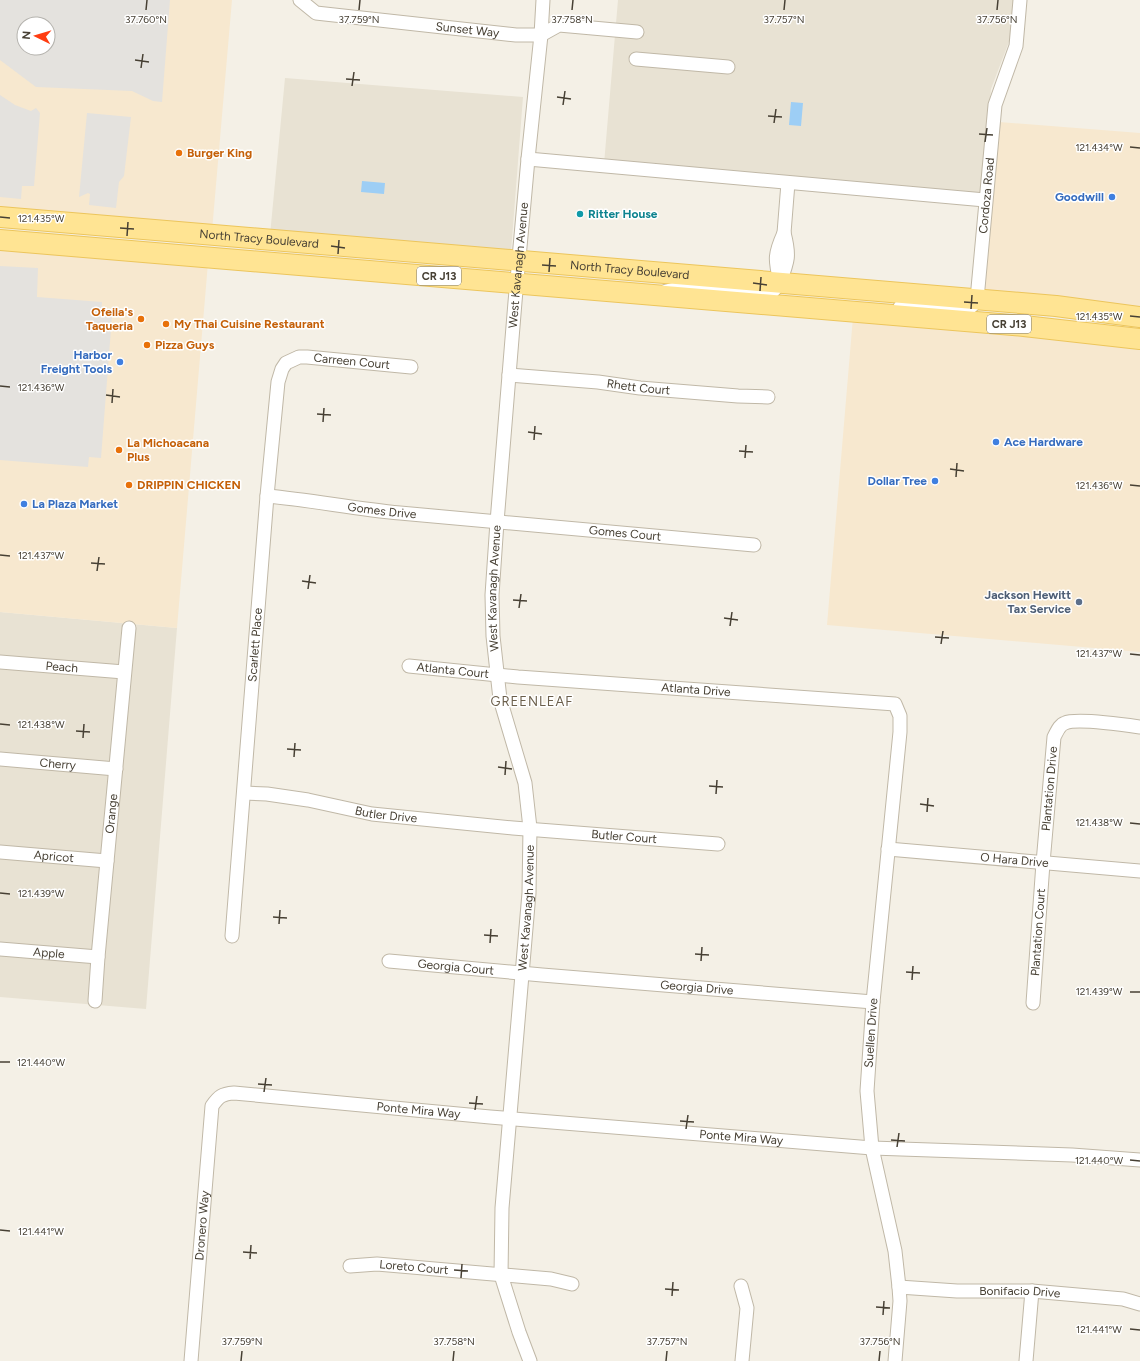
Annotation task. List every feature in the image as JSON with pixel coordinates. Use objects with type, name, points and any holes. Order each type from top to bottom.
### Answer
[{"type":"main road","name":"North Tracy Boulevard","points":[[0,217],[1056,306],[1140,317]]},
{"type":"main road","name":"North Tracy Boulevard","points":[[0,240],[1030,326],[1140,339]]},
{"type":"street","name":"West Kavanagh Avenue","points":[[530,1361],[501,1275],[502,1208],[529,893],[530,828],[525,783],[500,699],[493,636],[492,595],[509,375],[543,0]]},
{"type":"street","name":"Cordoza Road","points":[[976,300],[995,105],[1016,46],[1020,0]]},
{"type":"street","name":"Sunset Way","points":[[300,1],[316,13],[516,35],[541,35],[559,25],[637,32]]},
{"type":"street","points":[[636,59],[728,66]]},
{"type":"street","points":[[528,159],[985,200]]},
{"type":"street","points":[[652,294],[684,287],[768,293],[775,290],[780,282],[776,264],[777,249],[784,234],[788,183]]},
{"type":"street","points":[[886,314],[903,306],[964,310],[973,306],[976,300]]},
{"type":"street","name":"Carreen Court","points":[[292,360],[299,357],[307,357],[411,367]]},
{"type":"street","name":"Scarlett Place","points":[[232,936],[267,496],[278,382],[282,369],[286,363],[292,360]]},
{"type":"street","name":"Rhett Court","points":[[509,375],[598,382],[640,388],[768,397]]},
{"type":"street","name":"Gomes Drive","points":[[267,496],[311,500],[370,510],[497,522]]},
{"type":"street","name":"Gomes Court","points":[[497,522],[754,545]]},
{"type":"street","name":"Orange","points":[[95,1001],[129,628]]},
{"type":"street","name":"Peach","points":[[0,662],[124,672]]},
{"type":"street","name":"Atlanta Court","points":[[409,666],[497,675]]},
{"type":"street","name":"Atlanta Drive","points":[[497,675],[895,704]]},
{"type":"street","name":"Suellen Drive","points":[[895,704],[900,716],[900,732],[873,1002],[867,1091],[872,1148],[895,1251],[899,1287],[900,1301],[895,1361]]},
{"type":"street","name":"Plantation Drive","points":[[1043,863],[1054,737],[1059,727],[1065,722],[1079,721],[1140,727]]},
{"type":"street","name":"Cherry","points":[[0,759],[116,769]]},
{"type":"street","name":"Butler Drive","points":[[244,793],[267,794],[308,800],[372,814],[513,828],[530,828]]},
{"type":"street","name":"Butler Court","points":[[530,828],[718,844]]},
{"type":"street","name":"O Hara Drive","points":[[888,849],[1140,870]]},
{"type":"street","name":"Apricot","points":[[0,852],[107,861]]},
{"type":"street","name":"Plantation Court","points":[[1033,1002],[1043,863]]},
{"type":"street","name":"Apple","points":[[0,949],[98,957]]},
{"type":"street","name":"Georgia Court","points":[[389,961],[522,973]]},
{"type":"street","name":"Georgia Drive","points":[[522,973],[873,1002]]},
{"type":"street","name":"Ponte Mira Way","points":[[223,1094],[234,1092],[509,1118],[872,1148],[1072,1155],[1140,1160]]},
{"type":"street","name":"Dronero Way","points":[[191,1361],[212,1106],[223,1094]]},
{"type":"street","name":"Loreto Court","points":[[350,1266],[376,1264],[551,1279],[572,1284]]},
{"type":"street","points":[[741,1286],[747,1308],[742,1361]]},
{"type":"street","name":"Bonifacio Drive","points":[[899,1287],[957,1292],[1032,1291],[1122,1299],[1140,1304]]},
{"type":"street","points":[[1026,1361],[1032,1291]]},
{"type":"shaded area","points":[[0,0],[232,0],[212,231],[0,213]]},
{"type":"shaded area","points":[[0,0],[170,0],[162,102],[153,101],[132,91],[36,87],[0,60]]},
{"type":"shaded area","points":[[618,0],[1013,0],[1010,39],[991,89],[981,197],[604,164]]},
{"type":"shaded area","points":[[285,78],[523,97],[511,252],[270,235]]},
{"type":"shaded area","points":[[0,95],[15,105],[31,111],[36,108],[40,113],[34,186],[22,186],[21,199],[0,197]]},
{"type":"shaded area","points":[[87,113],[131,117],[124,176],[119,182],[116,208],[89,205],[90,194],[88,193],[79,197]]},
{"type":"shaded area","points":[[999,122],[1140,133],[1140,313],[983,297]]},
{"type":"shaded area","points":[[0,246],[208,263],[177,628],[0,612]]},
{"type":"shaded area","points":[[0,266],[38,268],[37,297],[102,302],[101,314],[112,316],[101,458],[89,457],[88,467],[0,460]]},
{"type":"shaded area","points":[[853,317],[1140,345],[1140,652],[827,625]]},
{"type":"shaded area","points":[[0,612],[177,628],[146,1009],[0,997]]},
{"type":"water","points":[[791,102],[803,103],[801,126],[789,125]]},
{"type":"water","points":[[362,181],[385,183],[384,194],[361,192]]},
{"type":"place","name":"Burger King","points":[[179,153]]},
{"type":"place","name":"Goodwill","points":[[1112,197]]},
{"type":"place","name":"Ritter House","points":[[580,214]]},
{"type":"place","name":"Ofeila's Taqueria","points":[[141,319]]},
{"type":"place","name":"My Thai Cuisine Restaurant","points":[[166,324]]},
{"type":"place","name":"Pizza Guys","points":[[147,345]]},
{"type":"place","name":"Harbor Freight Tools","points":[[120,362]]},
{"type":"place","name":"Ace Hardware","points":[[996,442]]},
{"type":"place","name":"La Michoacana Plus","points":[[119,450]]},
{"type":"place","name":"Dollar Tree","points":[[935,481]]},
{"type":"place","name":"DRIPPIN CHICKEN","points":[[129,485]]},
{"type":"place","name":"La Plaza Market","points":[[24,504]]},
{"type":"place","name":"Jackson Hewitt Tax Service","points":[[1079,602]]},
{"type":"district","name":"GREENLEAF","points":[[532,701]]}]
